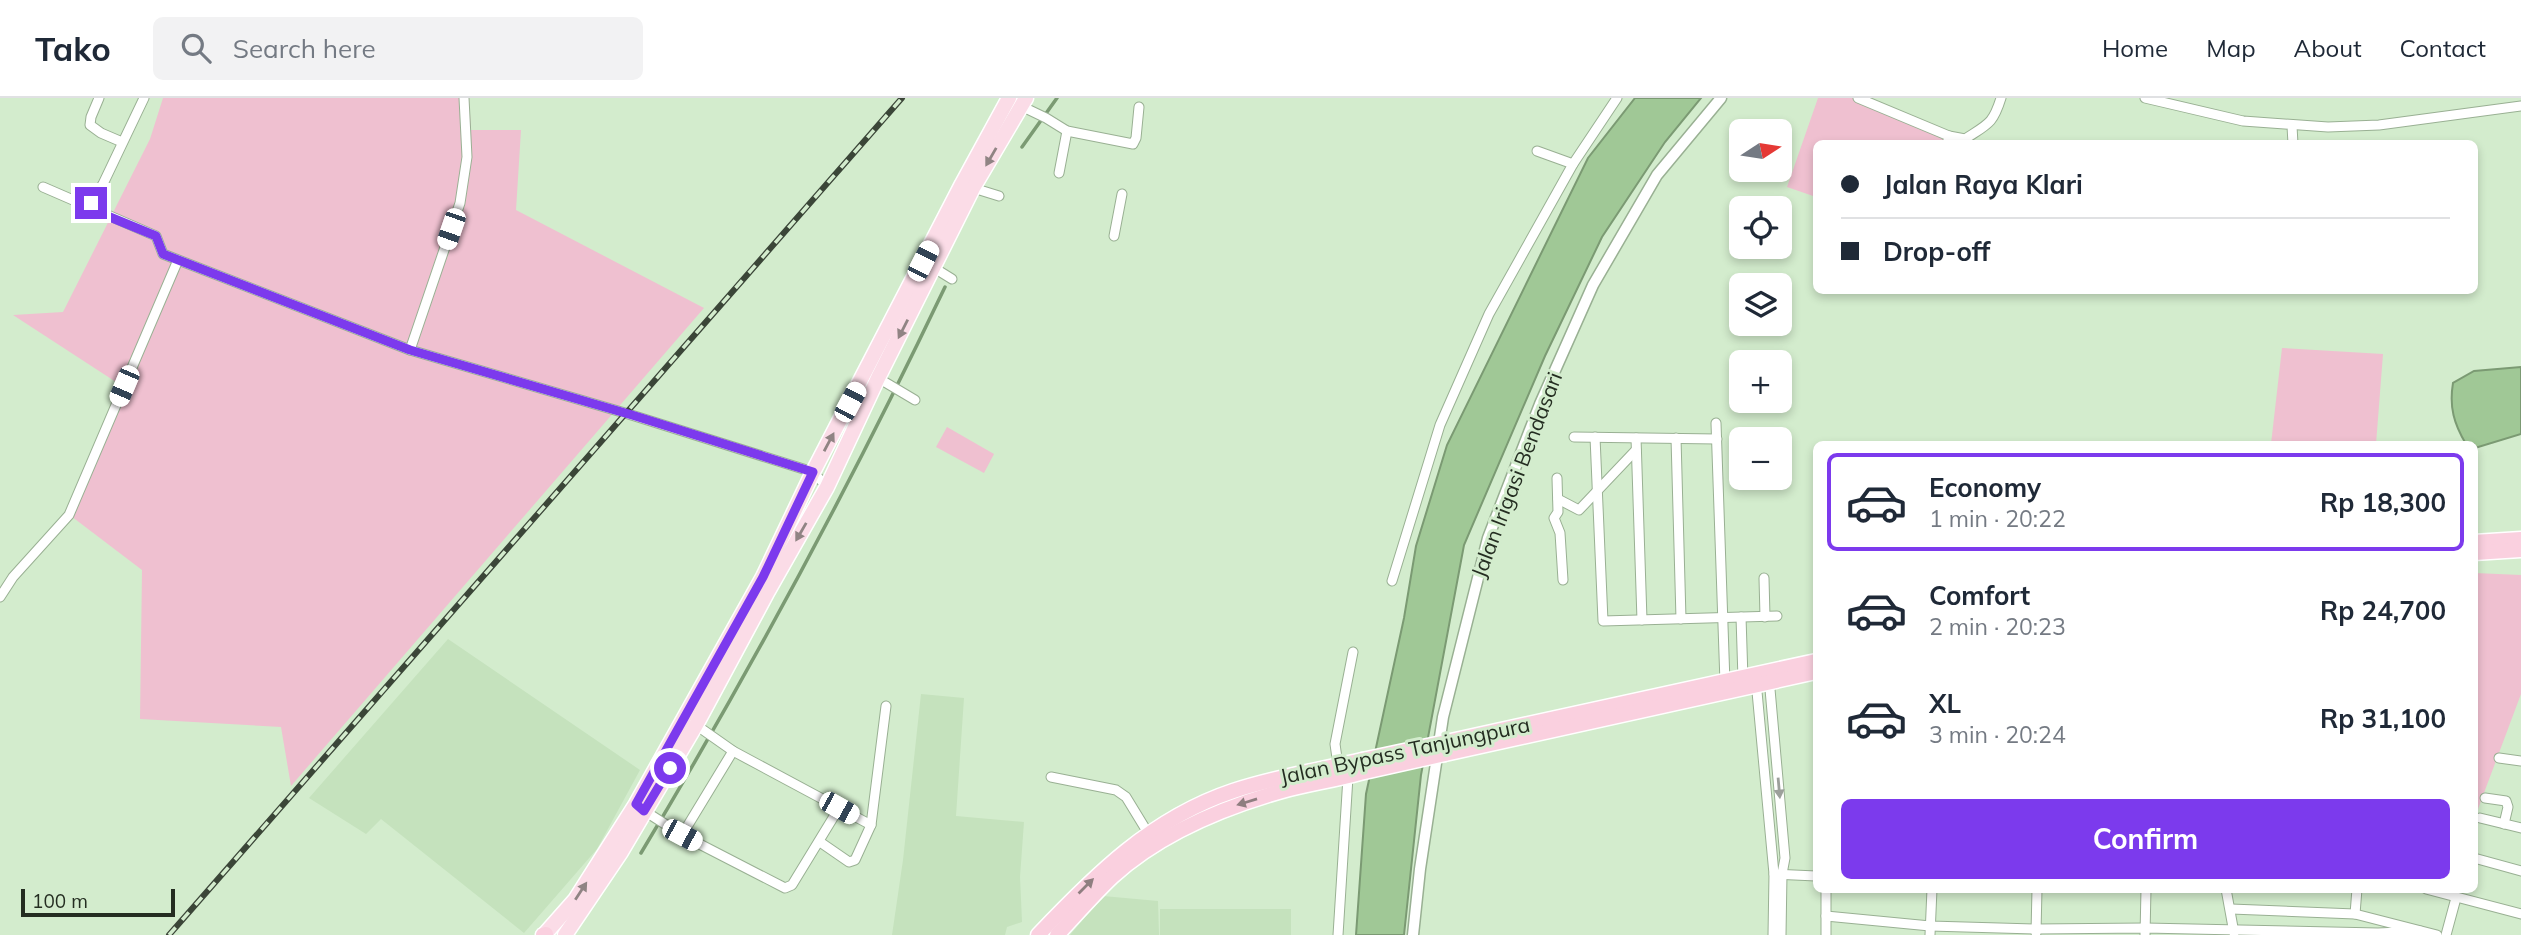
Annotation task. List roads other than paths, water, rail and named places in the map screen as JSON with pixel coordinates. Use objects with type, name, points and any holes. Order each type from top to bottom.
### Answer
[{"type":"highway","points":[[2478,542],[2521,539]]},
{"type":"highway","points":[[2478,553],[2521,550]]},
{"type":"highway","name":"Jalan Bypass Tanjungpura","points":[[1445,748],[1758,679],[1813,662]]},
{"type":"highway","name":"Jalan Bypass Tanjungpura","points":[[1057,935],[1113,876],[1152,846],[1232,807],[1357,770],[1725,682],[1813,672]]},
{"type":"highway","name":"Jalan Bypass Tanjungpura","points":[[1038,935],[1109,863],[1148,833],[1204,802],[1233,791],[1338,765],[1357,770]]},
{"type":"main road","points":[[565,935],[704,731],[768,591],[827,486],[878,378],[983,191],[1019,101]]},
{"type":"main road","points":[[545,935],[649,814],[813,472],[939,271]]},
{"type":"street","points":[[99,98],[90,125],[122,142]]},
{"type":"street","points":[[88,208],[103,184],[144,98]]},
{"type":"street","points":[[410,350],[460,203],[467,157],[464,98]]},
{"type":"street","points":[[1392,581],[1429,457],[1489,314],[1573,164],[1617,98]]},
{"type":"street","name":"Jalan Irigasi Bendasari","points":[[1413,935],[1443,717],[1488,538],[1540,404],[1593,285],[1657,175],[1721,98]]},
{"type":"street","points":[[1858,98],[1948,140],[1965,139],[1991,123],[2001,98]]},
{"type":"street","points":[[2144,98],[2185,102],[2244,121],[2292,126],[2379,125],[2521,106]]},
{"type":"street","points":[[1019,101],[1067,131],[1133,144],[1139,107]]},
{"type":"street","points":[[2292,126],[2292,140]]},
{"type":"street","points":[[1059,173],[1067,131]]},
{"type":"street","points":[[1537,151],[1573,164]]},
{"type":"street","points":[[43,187],[156,236],[160,252],[178,260],[410,350],[632,415],[813,472],[827,486]]},
{"type":"street","points":[[1114,236],[1122,194]]},
{"type":"street","points":[[0,597],[13,577],[69,515],[178,260]]},
{"type":"street","points":[[878,378],[915,400]]},
{"type":"street","points":[[1716,423],[1725,682]]},
{"type":"street","points":[[1574,437],[1717,439]]},
{"type":"street","points":[[1595,437],[1603,621],[1777,616]]},
{"type":"street","points":[[1636,438],[1642,620]]},
{"type":"street","points":[[1676,438],[1681,619]]},
{"type":"street","points":[[1558,499],[1579,510],[1636,450]]},
{"type":"street","points":[[1558,478],[1558,512],[1554,518],[1560,533],[1563,580]]},
{"type":"street","points":[[1764,578],[1765,617]]},
{"type":"street","points":[[1741,617],[1758,679],[1785,858],[1778,874],[1773,935]]},
{"type":"street","points":[[1338,765],[1335,744],[1353,652]]},
{"type":"street","points":[[820,842],[849,862],[855,860],[871,825],[886,706]]},
{"type":"street","points":[[704,731],[733,751],[871,825]]},
{"type":"street","points":[[682,835],[733,751]]},
{"type":"street","points":[[2499,758],[2521,761]]},
{"type":"street","points":[[1338,935],[1357,770]]},
{"type":"street","points":[[1051,777],[1116,790],[1126,797],[1148,833]]},
{"type":"street","points":[[2486,798],[2506,801],[2508,807],[2504,824]]},
{"type":"street","points":[[649,814],[682,835],[782,888],[792,885],[839,808]]},
{"type":"street","points":[[2480,818],[2521,828]]},
{"type":"street","points":[[2478,859],[2521,871]]},
{"type":"street","points":[[1778,874],[1813,876]]},
{"type":"street","points":[[1778,874],[1782,935]]},
{"type":"street","points":[[1826,893],[1826,935]]},
{"type":"street","points":[[1930,931],[1932,893]]},
{"type":"street","points":[[2036,893],[2036,932]]},
{"type":"street","points":[[2145,931],[2146,893]]},
{"type":"street","points":[[2228,893],[2234,932]]},
{"type":"street","points":[[2355,914],[2357,893]]},
{"type":"street","points":[[2439,893],[2521,914]]},
{"type":"street","points":[[2446,935],[2456,898]]},
{"type":"street","points":[[2231,909],[2355,914],[2437,935]]},
{"type":"street","points":[[1826,916],[1930,931],[2420,931]]},
{"type":"waterway","points":[[1022,147],[1057,98]]},
{"type":"waterway","points":[[641,853],[800,574],[945,287]]},
{"type":"railway","points":[[169,935],[902,98]]}]
